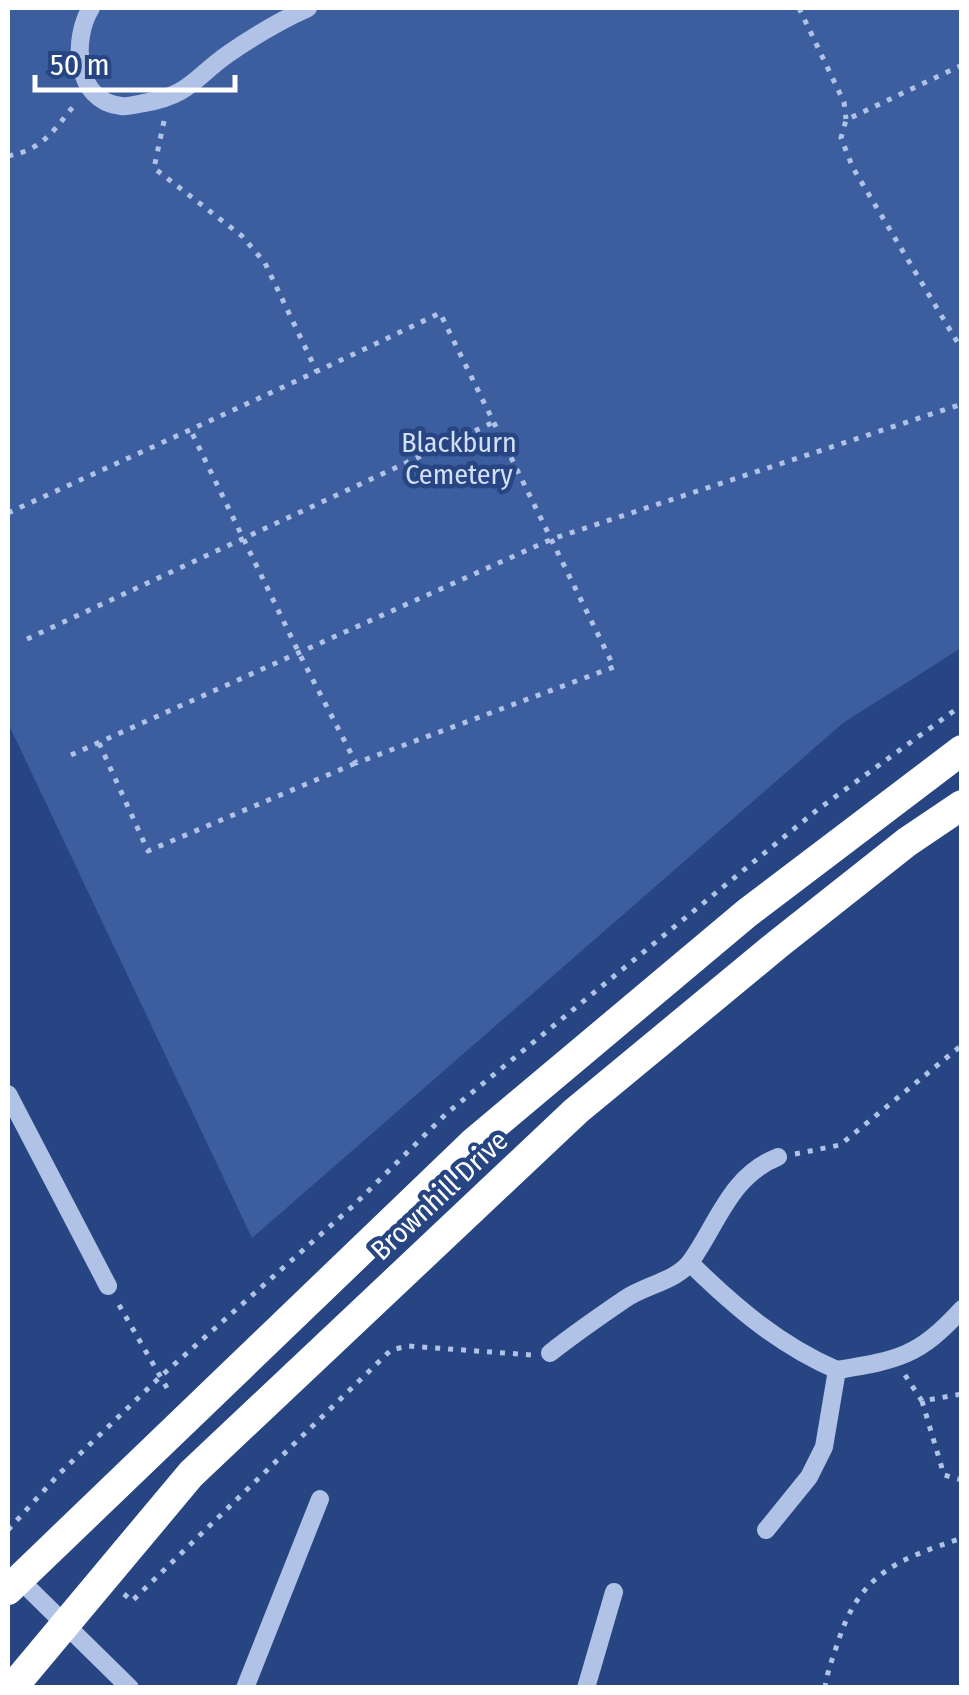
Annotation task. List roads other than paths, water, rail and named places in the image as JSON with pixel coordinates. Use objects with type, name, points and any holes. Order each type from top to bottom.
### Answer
[{"type":"highway","name":"Brownhill Drive","points":[[12,1583],[473,1143],[747,913],[962,750]]},
{"type":"highway","name":"Brownhill Drive","points":[[12,1688],[191,1474],[576,1112],[778,944],[907,842],[962,805]]},
{"type":"street","points":[[91,8],[81,24],[78,57],[89,86],[100,98],[122,106],[169,98],[192,86],[220,60],[268,26],[308,8]]},
{"type":"street","points":[[8,1094],[108,1286]]},
{"type":"street","points":[[550,1353],[627,1297],[678,1273],[690,1263],[712,1221],[742,1180],[778,1157]]},
{"type":"street","points":[[690,1263],[768,1334],[804,1356],[838,1370],[895,1361],[938,1335],[962,1309]]},
{"type":"street","points":[[766,1530],[809,1477],[824,1447],[838,1370]]},
{"type":"street","points":[[245,1688],[320,1499]]},
{"type":"street","points":[[12,1583],[66,1622],[130,1688]]},
{"type":"street","points":[[586,1688],[614,1592]]},
{"type":"park label","name":"Blackburn Cemetery","points":[[459,458]]}]
